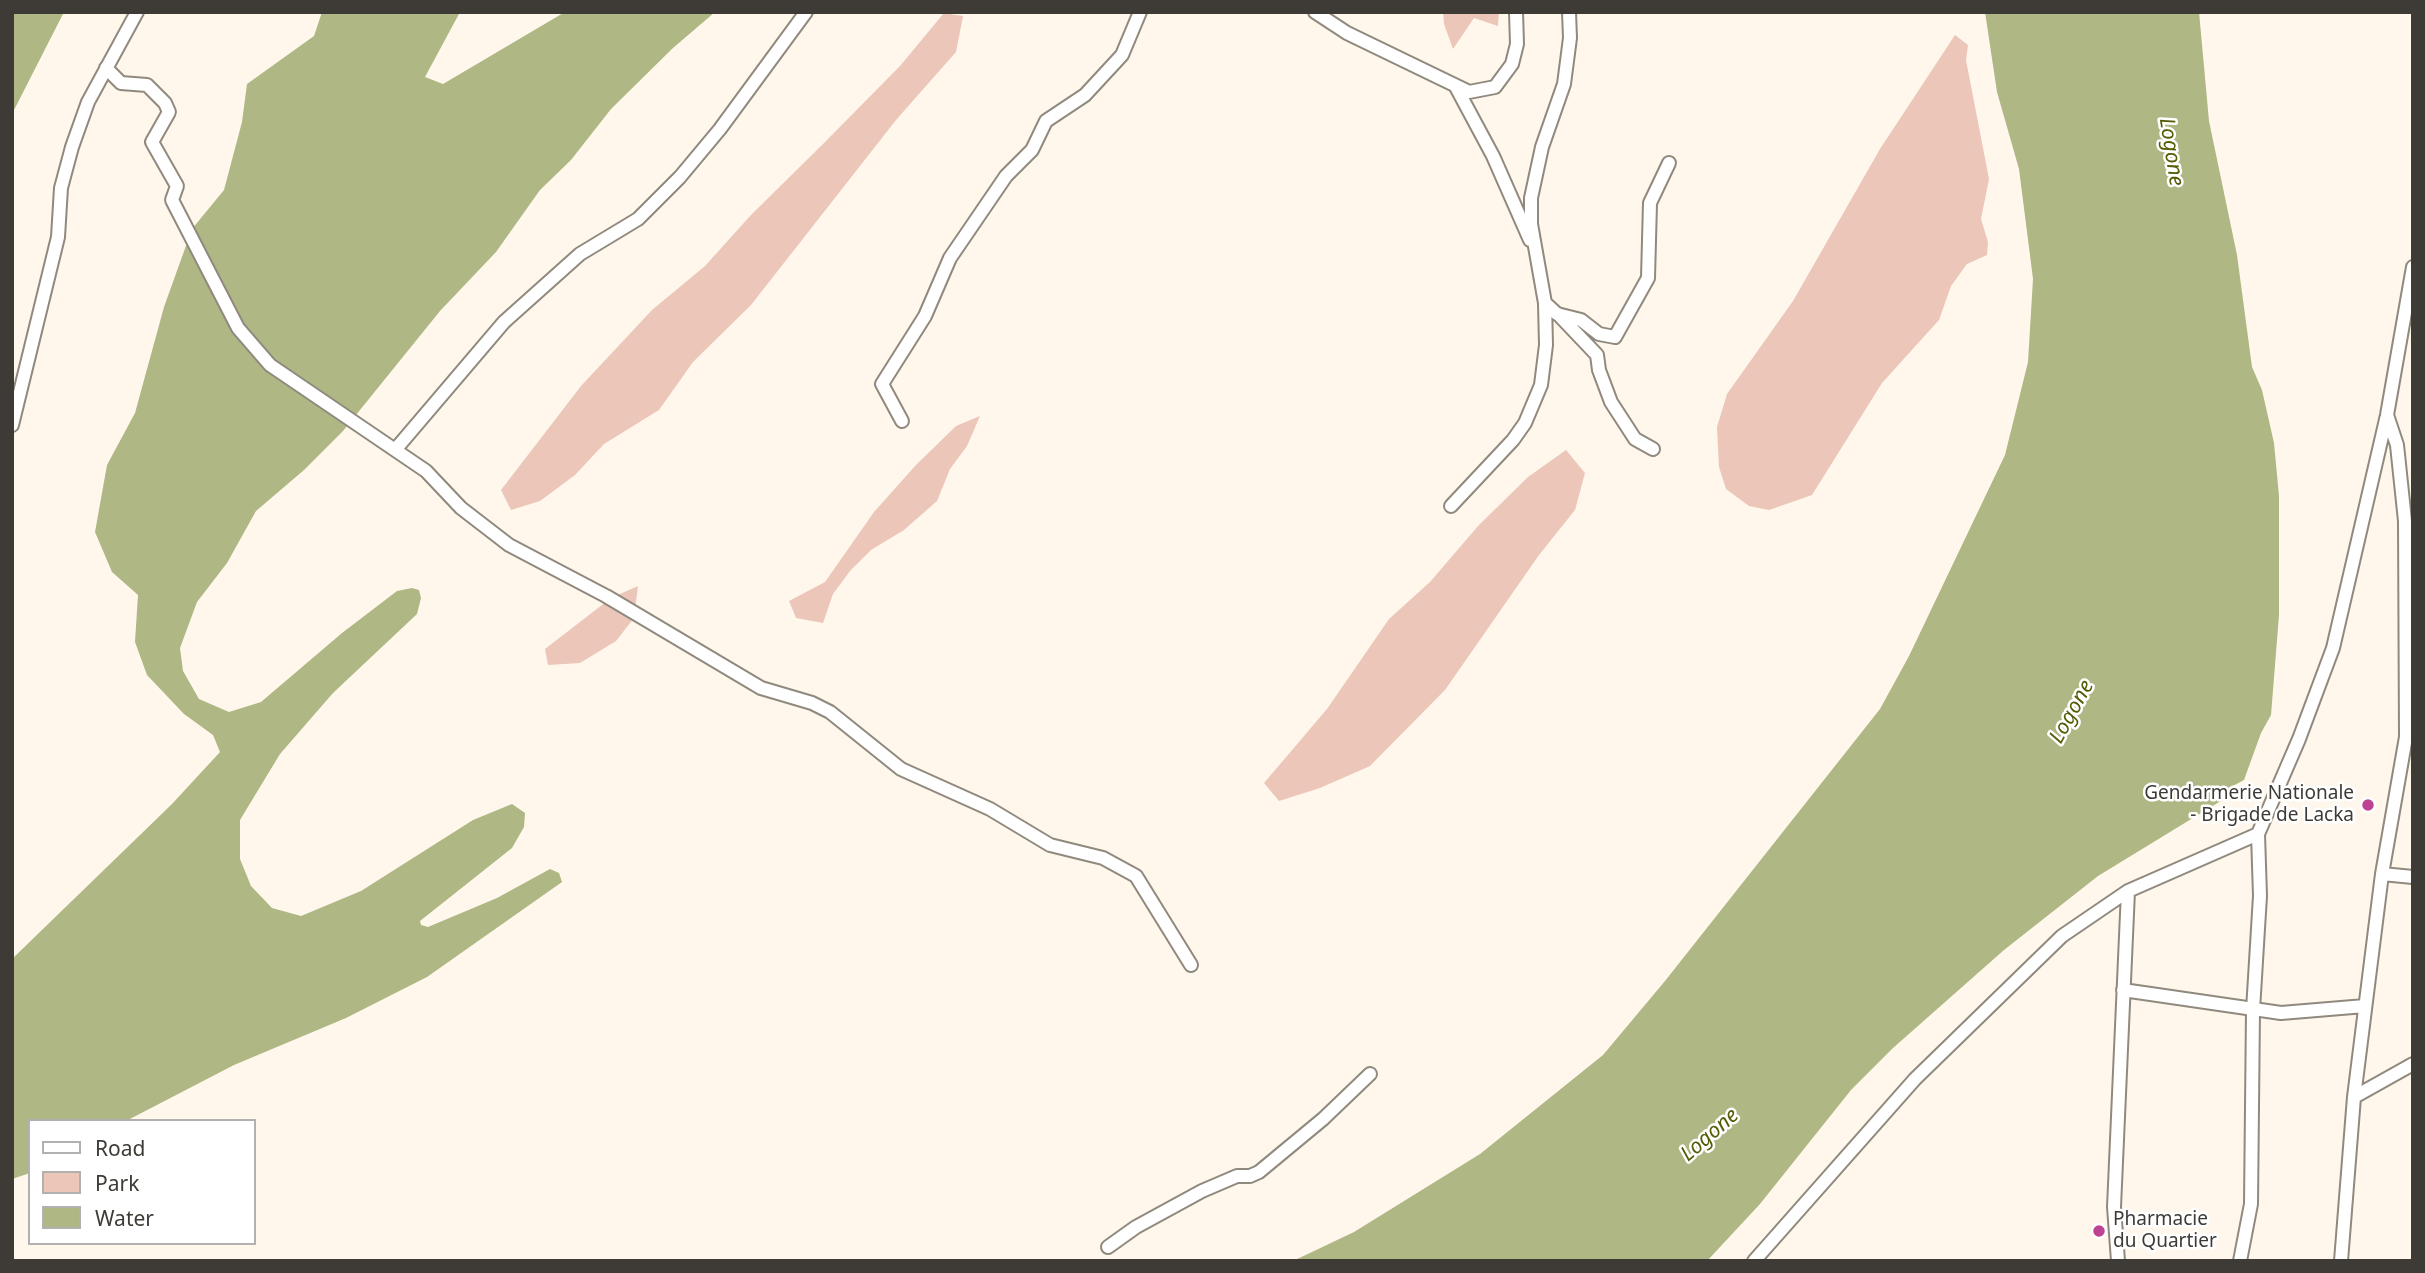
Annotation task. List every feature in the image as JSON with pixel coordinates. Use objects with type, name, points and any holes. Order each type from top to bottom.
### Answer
[{"type":"street","points":[[12,425],[58,237],[61,188],[72,146],[88,102],[137,12]]},
{"type":"street","points":[[395,450],[504,322],[580,254],[638,219],[680,177],[720,129],[806,12]]},
{"type":"street","points":[[902,421],[881,384],[925,316],[950,258],[1006,176],[1032,150],[1046,121],[1085,95],[1122,55],[1140,12]]},
{"type":"street","points":[[1315,12],[1347,33],[1469,92],[1495,87],[1512,64],[1517,44],[1516,12]]},
{"type":"street","points":[[1451,506],[1513,440],[1534,404],[1545,365],[1545,303],[1531,224],[1533,185],[1542,147],[1564,84],[1570,38],[1569,12]]},
{"type":"street","points":[[106,68],[121,83],[147,85],[165,103],[169,112],[152,142],[177,186],[172,200],[239,328],[270,365],[426,471],[461,508],[509,545],[606,596],[761,688],[812,703],[831,712],[901,769],[990,809],[1050,845],[1103,858],[1136,876],[1191,965]]},
{"type":"street","points":[[1456,86],[1493,156],[1535,250]]},
{"type":"street","points":[[1557,314],[1581,320],[1599,334],[1615,337],[1648,278],[1650,202],[1670,163]]},
{"type":"street","points":[[2240,1261],[2251,1204],[2253,1010],[2260,896],[2258,834],[2299,739],[2333,648],[2387,415],[2413,267]]},
{"type":"street","points":[[1545,303],[1597,355],[1599,370],[1611,402],[1635,439],[1654,449]]},
{"type":"street","points":[[2397,356],[2413,353]]},
{"type":"street","points":[[2341,1261],[2354,1097],[2382,874],[2409,737],[2409,519],[2397,445],[2387,415]]},
{"type":"street","points":[[1754,1261],[1915,1079],[2062,936],[2128,891],[2258,834]]},
{"type":"street","points":[[2382,874],[2413,877]]},
{"type":"street","points":[[2119,1261],[2114,1207],[2128,891]]},
{"type":"street","points":[[2123,989],[2281,1013],[2365,1006]]},
{"type":"street","points":[[2354,1097],[2413,1064]]},
{"type":"street","points":[[1108,1247],[1136,1227],[1192,1196],[1237,1176],[1250,1176],[1259,1172],[1323,1119],[1370,1074]]},
{"type":"green space","points":[[1443,12],[1499,12],[1498,26],[1474,18],[1453,49],[1444,24]]},
{"type":"green space","points":[[944,13],[963,16],[956,52],[896,120],[751,305],[693,362],[659,410],[604,444],[575,475],[540,501],[511,510],[501,490],[581,386],[652,310],[705,266],[751,215],[900,66]]},
{"type":"green space","points":[[1955,35],[1968,45],[1966,60],[1989,179],[1981,219],[1988,242],[1987,255],[1967,264],[1951,286],[1939,320],[1882,383],[1812,495],[1769,510],[1749,506],[1726,489],[1719,467],[1717,427],[1727,394],[1793,301],[1880,149]]},
{"type":"green space","points":[[980,416],[967,446],[950,469],[937,501],[904,530],[871,550],[850,571],[833,594],[823,623],[796,618],[789,601],[825,582],[874,512],[916,465],[956,426]]},
{"type":"green space","points":[[1566,450],[1585,473],[1575,510],[1539,555],[1445,690],[1370,766],[1320,788],[1279,801],[1264,783],[1327,709],[1389,619],[1430,582],[1478,526],[1528,477]]},
{"type":"green space","points":[[638,586],[634,618],[616,641],[580,663],[548,665],[545,649],[611,598]]},
{"type":"water","points":[[12,12],[64,12],[12,114]]},
{"type":"water","points":[[322,12],[460,12],[425,77],[443,84],[565,12],[715,12],[673,48],[611,109],[571,160],[540,190],[496,252],[440,311],[343,431],[304,470],[256,511],[227,563],[197,602],[180,648],[183,671],[199,699],[229,712],[261,702],[342,633],[397,591],[412,588],[419,590],[421,598],[417,614],[333,693],[280,754],[240,820],[240,859],[251,886],[272,908],[301,916],[361,891],[473,820],[512,804],[525,813],[524,827],[512,848],[420,921],[421,925],[428,927],[497,898],[550,869],[559,873],[562,882],[427,977],[346,1018],[234,1065],[130,1119],[28,1119],[28,1174],[12,1179],[12,959],[172,804],[220,752],[213,735],[184,714],[147,675],[135,642],[138,595],[112,572],[95,532],[107,465],[135,413],[164,307],[192,229],[224,190],[242,122],[247,84],[314,36]]},
{"type":"water","name":"Logone","points":[[1985,12],[2199,12],[2209,121],[2237,255],[2252,367],[2262,390],[2274,443],[2279,496],[2279,615],[2271,715],[2261,733],[2244,780],[2231,787],[2224,799],[2098,876],[2004,950],[1893,1048],[1851,1090],[1760,1204],[1707,1261],[1293,1261],[1354,1232],[1480,1154],[1603,1055],[1665,981],[1880,709],[1909,656],[2005,455],[2028,362],[2033,279],[2019,169],[1997,92]]},
{"type":"place","name":"Gendarmerie Nationale - Brigade de Lacka","points":[[2368,805]]},
{"type":"place","name":"Pharmacie du Quartier","points":[[2099,1231]]}]
